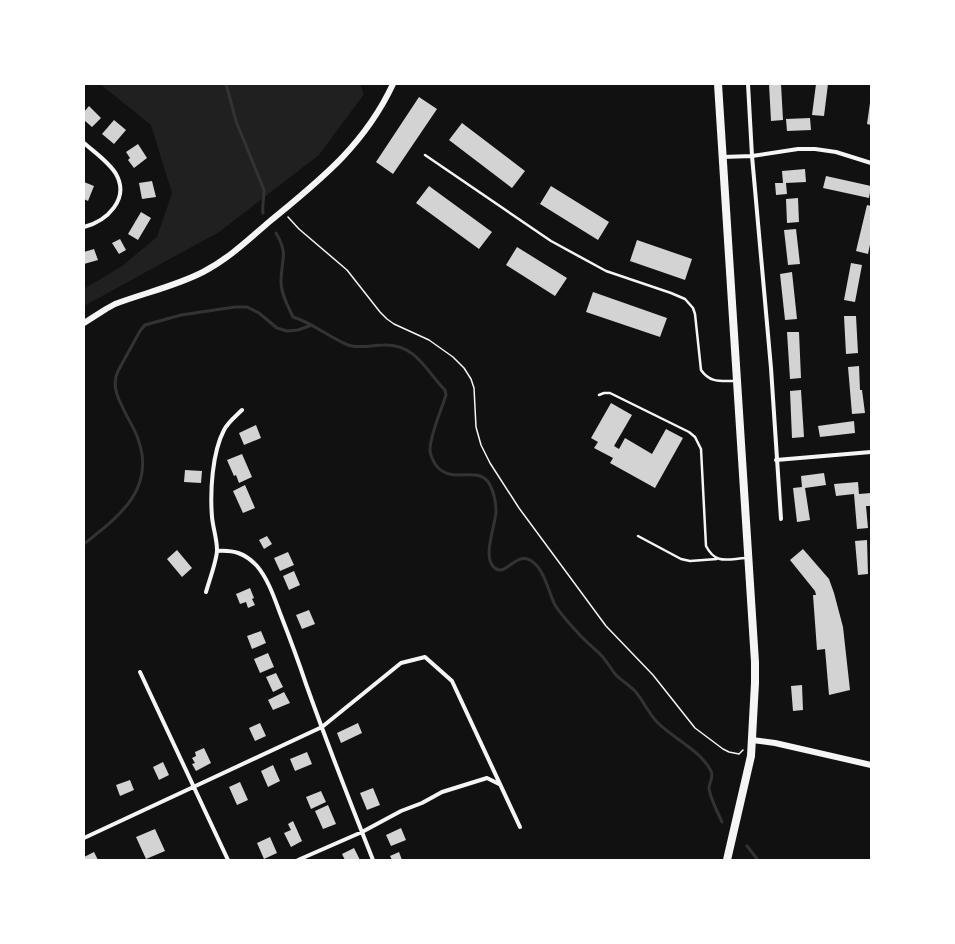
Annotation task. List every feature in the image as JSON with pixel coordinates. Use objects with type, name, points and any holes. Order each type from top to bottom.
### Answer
[{"type":"main road","points":[[718,84],[755,662],[751,756],[727,860]]},
{"type":"street","points":[[84,324],[115,304],[204,271],[233,252],[335,166],[350,150],[378,112],[393,84]]},
{"type":"street","points":[[748,84],[752,156],[771,368],[780,519]]},
{"type":"street","points":[[84,143],[110,166],[119,181],[120,189],[117,201],[108,215],[93,225],[84,228]]},
{"type":"street","points":[[723,157],[752,156],[798,149],[815,149],[836,152],[871,163]]},
{"type":"street","points":[[206,592],[217,551],[211,501],[212,480],[216,454],[219,442],[228,423],[242,410]]},
{"type":"street","points":[[776,460],[871,452]]},
{"type":"street","points":[[217,551],[230,550],[242,554],[256,564],[265,578],[293,645],[322,727],[373,860]]},
{"type":"street","points":[[84,838],[322,727],[401,663],[425,658],[452,680],[520,827]]},
{"type":"street","points":[[140,672],[228,860]]},
{"type":"street","points":[[752,740],[775,743],[871,765]]},
{"type":"street","points":[[298,860],[362,832],[401,811],[422,803],[442,792],[487,778],[499,784]]},
{"type":"lane","points":[[425,156],[551,241],[585,260],[606,271],[685,299],[693,308],[695,314],[701,370],[705,376],[712,380],[737,381]]},
{"type":"lane","points":[[599,395],[610,393],[689,432],[695,437],[701,449],[706,546],[710,554],[718,559]]},
{"type":"lane","points":[[638,536],[681,559],[690,561],[748,558]]},
{"type":"path","points":[[282,211],[299,229],[347,270],[387,319],[394,324],[429,340],[453,357],[464,368],[471,379],[474,388],[475,415],[479,438],[486,457],[507,489],[606,626],[653,675],[695,728],[723,748],[739,754],[752,740]]},
{"type":"shaded area","points":[[100,84],[360,84],[364,94],[319,155],[219,232],[84,306],[84,289],[122,266],[157,237],[172,193],[151,125]]},
{"type":"building","points":[[769,84],[781,84],[783,120],[771,121]]},
{"type":"building","points":[[816,84],[828,84],[824,116],[812,115]]},
{"type":"building","points":[[419,97],[437,109],[393,174],[376,162]]},
{"type":"building","points":[[871,103],[871,125],[867,124]]},
{"type":"building","points":[[89,106],[101,118],[92,127],[84,120],[84,112]]},
{"type":"building","points":[[810,118],[811,130],[787,131],[786,119]]},
{"type":"building","points":[[114,120],[126,130],[114,144],[102,134]]},
{"type":"building","points":[[462,123],[525,171],[512,188],[449,140]]},
{"type":"building","points":[[138,144],[147,158],[134,168],[128,160],[130,158],[126,152]]},
{"type":"building","points":[[805,169],[806,182],[786,183],[787,194],[776,195],[775,183],[783,183],[782,171]]},
{"type":"building","points":[[826,176],[871,186],[869,198],[823,188]]},
{"type":"building","points":[[152,181],[156,197],[142,199],[139,183]]},
{"type":"building","points":[[84,182],[94,186],[88,201],[84,199]]},
{"type":"building","points":[[429,186],[492,232],[479,249],[416,203]]},
{"type":"building","points":[[551,186],[609,222],[598,240],[540,204]]},
{"type":"building","points":[[798,198],[799,222],[787,223],[786,199]]},
{"type":"building","points":[[867,205],[871,206],[871,240],[868,254],[856,251]]},
{"type":"building","points":[[141,212],[151,218],[138,240],[128,234]]},
{"type":"building","points":[[796,229],[800,264],[788,265],[784,230]]},
{"type":"building","points":[[120,239],[126,250],[119,254],[112,243]]},
{"type":"building","points":[[637,240],[692,259],[685,280],[630,261]]},
{"type":"building","points":[[517,247],[567,278],[555,296],[506,265]]},
{"type":"building","points":[[94,249],[98,260],[84,264],[84,252]]},
{"type":"building","points":[[851,263],[862,265],[855,302],[844,300]]},
{"type":"building","points":[[792,272],[797,319],[785,320],[780,274]]},
{"type":"building","points":[[593,292],[667,318],[660,337],[586,312]]},
{"type":"building","points":[[844,316],[856,316],[858,353],[846,354]]},
{"type":"building","points":[[787,332],[799,332],[801,378],[790,379]]},
{"type":"building","points":[[859,366],[860,390],[862,390],[865,413],[852,414],[848,367]]},
{"type":"building","points":[[801,390],[804,437],[792,438],[790,391]]},
{"type":"building","points":[[611,403],[632,415],[614,446],[619,449],[625,438],[652,454],[666,429],[683,438],[655,488],[610,463],[613,458],[594,448],[598,442],[591,438]]},
{"type":"building","points":[[854,421],[855,433],[820,437],[818,426]]},
{"type":"building","points":[[256,425],[261,438],[244,445],[239,433]]},
{"type":"building","points":[[242,454],[252,477],[239,483],[227,460]]},
{"type":"building","points":[[185,470],[202,471],[201,483],[184,482]]},
{"type":"building","points":[[824,473],[826,485],[805,488],[810,520],[797,522],[793,488],[802,487],[801,476]]},
{"type":"building","points":[[858,482],[859,494],[871,493],[871,506],[866,506],[868,528],[857,529],[854,494],[836,496],[834,484]]},
{"type":"building","points":[[245,485],[255,508],[243,513],[233,491]]},
{"type":"building","points":[[267,536],[272,544],[264,549],[259,540]]},
{"type":"building","points":[[867,540],[868,574],[858,575],[855,541]]},
{"type":"building","points":[[803,549],[829,579],[834,593],[843,627],[850,690],[829,695],[825,649],[817,650],[813,595],[816,595],[815,591],[790,560]]},
{"type":"building","points":[[177,550],[192,568],[182,577],[167,559]]},
{"type":"building","points":[[288,552],[294,565],[280,571],[274,558]]},
{"type":"building","points":[[294,571],[300,585],[289,590],[283,576]]},
{"type":"building","points":[[250,588],[255,605],[248,608],[246,602],[240,604],[236,594]]},
{"type":"building","points":[[309,610],[315,624],[302,629],[296,615]]},
{"type":"building","points":[[261,631],[266,643],[252,649],[247,636]]},
{"type":"building","points":[[268,653],[274,667],[260,673],[254,659]]},
{"type":"building","points":[[276,673],[283,687],[273,692],[266,677]]},
{"type":"building","points":[[802,685],[803,710],[793,711],[791,686]]},
{"type":"building","points":[[284,692],[290,703],[273,710],[268,700]]},
{"type":"building","points":[[260,723],[266,736],[255,741],[249,728]]},
{"type":"building","points":[[358,723],[362,733],[341,743],[337,733]]},
{"type":"building","points":[[204,748],[211,763],[196,771],[192,764],[195,763],[192,758],[196,756],[195,752]]},
{"type":"building","points":[[307,752],[312,764],[295,771],[290,759]]},
{"type":"building","points":[[163,762],[169,775],[159,780],[153,767]]},
{"type":"building","points":[[273,765],[280,781],[268,787],[261,771]]},
{"type":"building","points":[[130,780],[134,790],[120,796],[116,785]]},
{"type":"building","points":[[240,782],[248,800],[237,805],[229,787]]},
{"type":"building","points":[[373,788],[380,805],[367,810],[360,793]]},
{"type":"building","points":[[321,791],[326,802],[311,809],[306,797]]},
{"type":"building","points":[[328,805],[336,824],[323,829],[315,811]]},
{"type":"building","points":[[293,821],[302,841],[291,847],[284,833],[291,830],[288,824]]},
{"type":"building","points":[[401,828],[406,840],[391,846],[386,835]]},
{"type":"building","points":[[155,829],[165,851],[146,859],[136,837]]},
{"type":"building","points":[[270,837],[277,853],[264,859],[257,843]]},
{"type":"building","points":[[354,848],[360,860],[345,860],[342,854]]},
{"type":"building","points":[[94,852],[98,860],[84,860],[84,857]]},
{"type":"building","points":[[399,852],[402,860],[392,860],[390,856]]},
{"type":"waterway","points":[[226,84],[236,121],[264,190],[263,213]]},
{"type":"waterway","points":[[276,233],[280,240],[283,252],[281,274],[282,291],[293,317],[348,345],[361,347],[384,345],[404,349],[419,360],[445,390],[446,395],[430,444],[430,454],[435,464],[442,471],[449,474],[479,476],[485,479],[490,485],[496,505],[489,547],[492,565],[497,569],[502,570],[524,558],[531,560],[538,567],[543,575],[555,605],[566,619],[602,656],[616,675],[635,691],[658,723],[701,757],[712,773],[709,788],[714,805],[722,822]]},
{"type":"waterway","points":[[84,544],[120,513],[130,501],[137,489],[142,475],[143,459],[139,442],[118,398],[115,380],[118,371],[140,331],[145,325],[181,315],[235,307],[247,307],[259,313],[277,328],[287,331],[298,330],[312,325]]},
{"type":"waterway","points":[[747,846],[758,860]]}]
